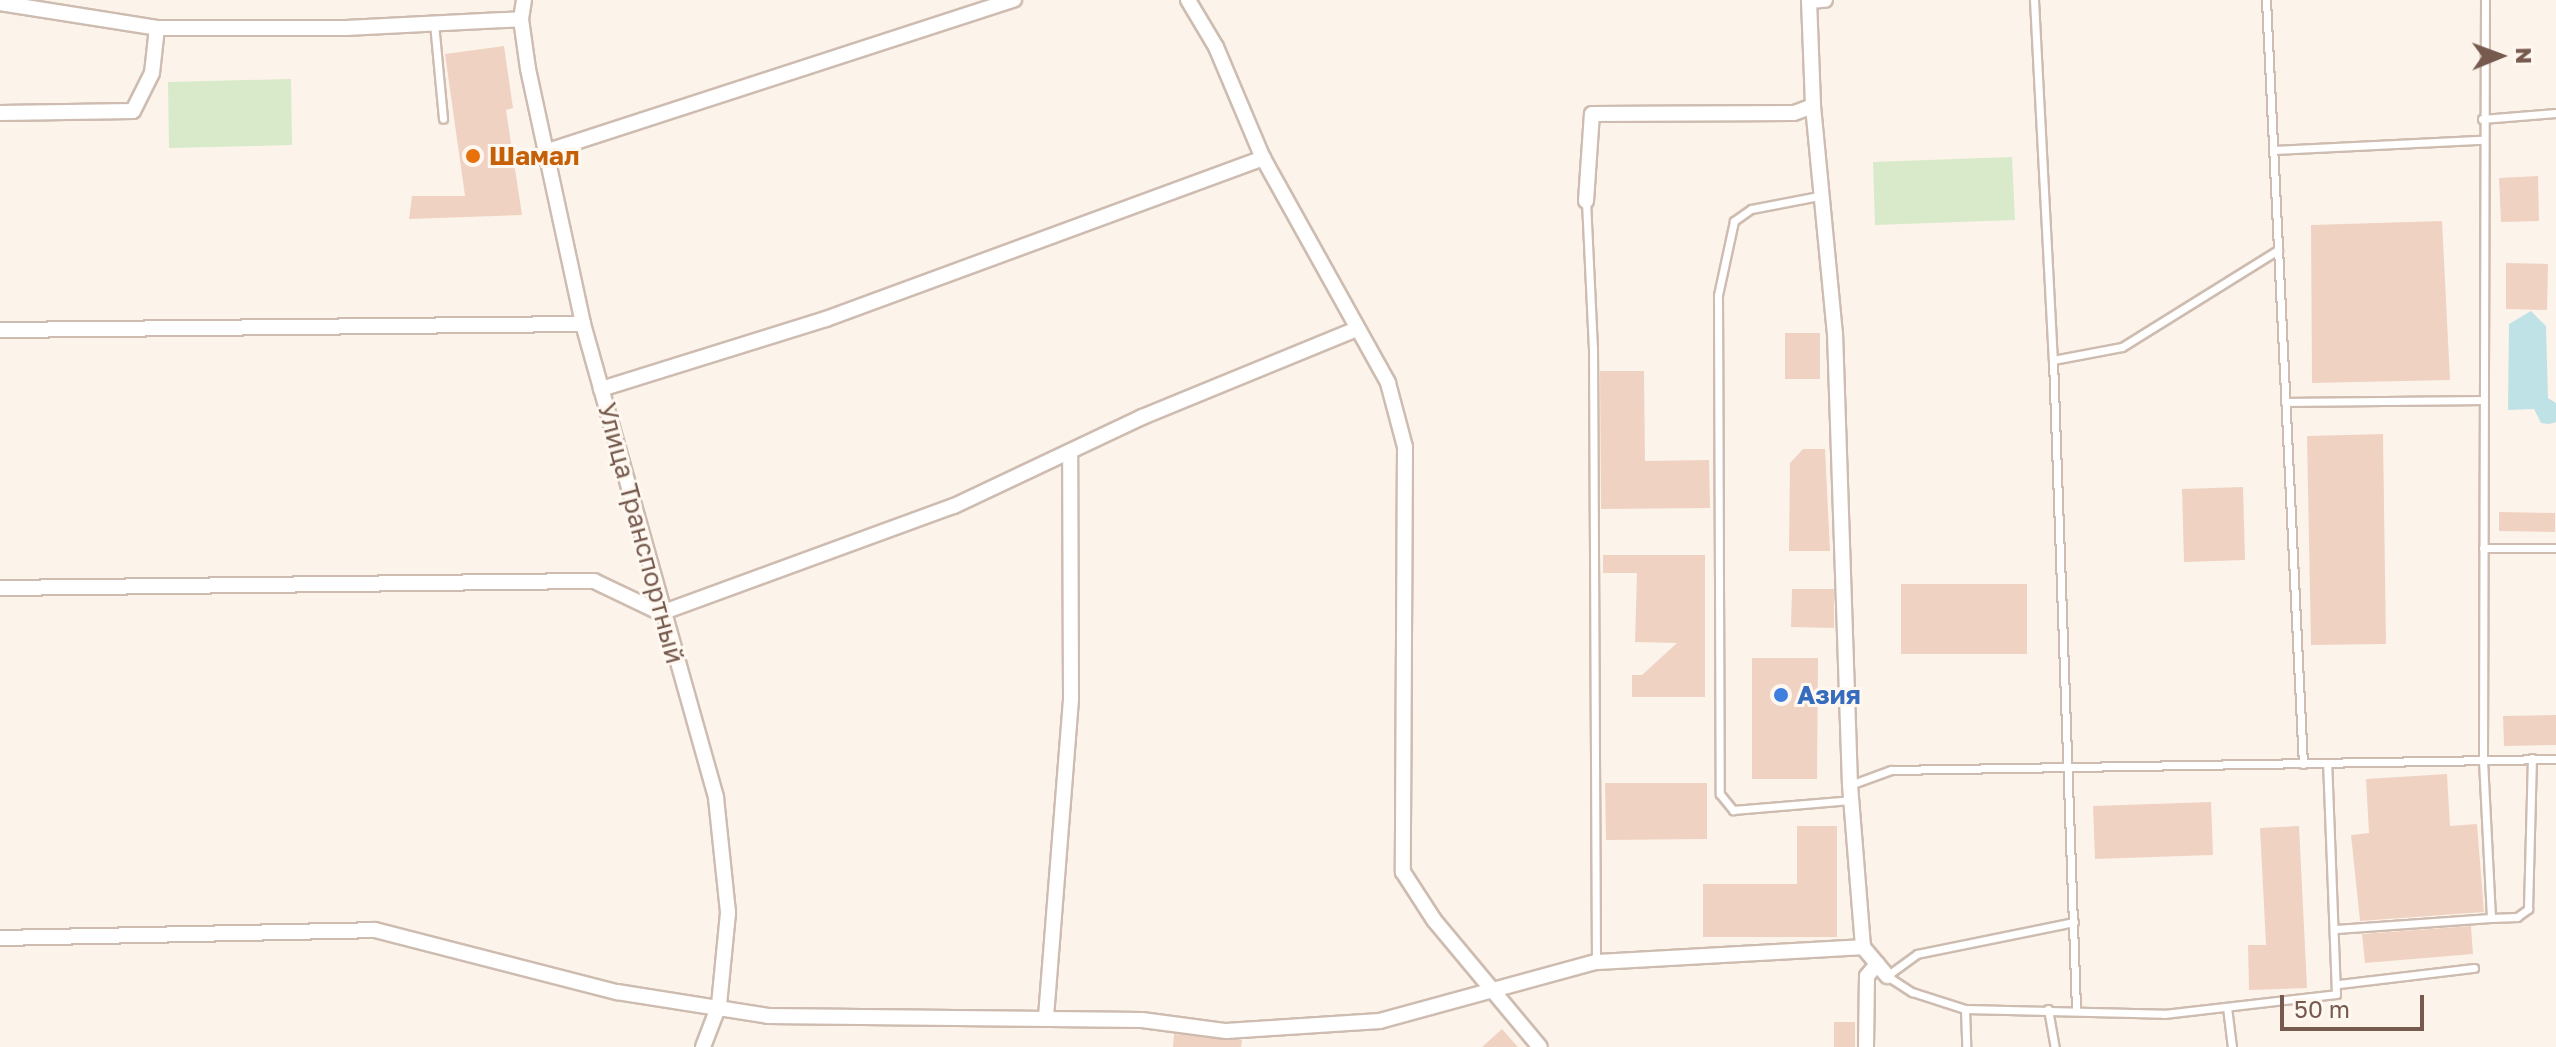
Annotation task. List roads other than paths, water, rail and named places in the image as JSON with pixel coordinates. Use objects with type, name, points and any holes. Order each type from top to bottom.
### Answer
[{"type":"street","points":[[0,3],[157,28],[521,19],[524,0]]},
{"type":"street","points":[[548,151],[1014,0]]},
{"type":"street","points":[[1188,0],[1216,47],[1263,158],[1354,330],[1388,383],[1405,447],[1403,872],[1434,920],[1494,987],[1540,1047]]},
{"type":"street","points":[[1825,0],[1809,0],[1813,106],[1835,333],[1851,792],[1863,947],[1887,976]]},
{"type":"street","name":"Улица Транспортный","points":[[521,19],[583,324],[661,613],[716,798],[728,913],[719,1005],[703,1047]]},
{"type":"street","points":[[0,113],[133,111],[152,73],[157,28]]},
{"type":"street","points":[[1586,201],[1592,114],[1794,113],[1813,106]]},
{"type":"street","points":[[601,389],[826,319],[1263,158]]},
{"type":"street","points":[[0,330],[583,324]]},
{"type":"street","points":[[0,588],[594,581],[661,613],[954,506],[1142,417],[1354,330]]},
{"type":"street","points":[[1046,1017],[1071,699],[1070,453]]},
{"type":"street","points":[[0,938],[375,930],[617,992],[719,1005],[768,1016],[836,1020],[1046,1017],[1142,1020],[1226,1031],[1380,1021],[1494,987],[1596,962],[1863,947]]},
{"type":"street","points":[[1866,1047],[1867,976],[1877,964]]},
{"type":"lane","points":[[2034,0],[2070,768],[2076,1009]]},
{"type":"lane","points":[[2266,0],[2303,764]]},
{"type":"lane","points":[[2485,0],[2482,119],[2483,758],[2491,918]]},
{"type":"lane","points":[[434,23],[443,119]]},
{"type":"lane","points":[[2482,119],[2556,113]]},
{"type":"lane","points":[[2274,150],[2482,140]]},
{"type":"lane","points":[[1824,195],[1751,209],[1734,221],[1718,295],[1720,794],[1733,810],[1851,792],[1891,770],[2556,759]]},
{"type":"lane","points":[[1586,201],[1593,348],[1596,962]]},
{"type":"lane","points":[[2053,360],[2122,347],[2278,250]]},
{"type":"lane","points":[[2285,402],[2483,400]]},
{"type":"lane","points":[[2483,548],[2556,548]]},
{"type":"lane","points":[[2336,929],[2517,917],[2528,909],[2532,758]]},
{"type":"lane","points":[[2074,922],[1917,954],[1887,976],[1912,992],[1965,1009],[2076,1009],[2164,1014],[2324,998],[2336,994],[2339,984],[2327,764]]},
{"type":"lane","points":[[2339,984],[2474,968]]},
{"type":"lane","points":[[2227,1007],[2232,1047]]},
{"type":"lane","points":[[1965,1009],[1966,1047]]},
{"type":"lane","points":[[2048,1009],[2055,1047]]},
{"type":"water","points":[[2531,311],[2546,326],[2548,398],[2556,403],[2556,422],[2549,424],[2541,423],[2534,409],[2508,410],[2509,324]]},
{"type":"place","name":"Шамал","points":[[473,156]]},
{"type":"place","name":"Азия","points":[[1781,695]]}]
